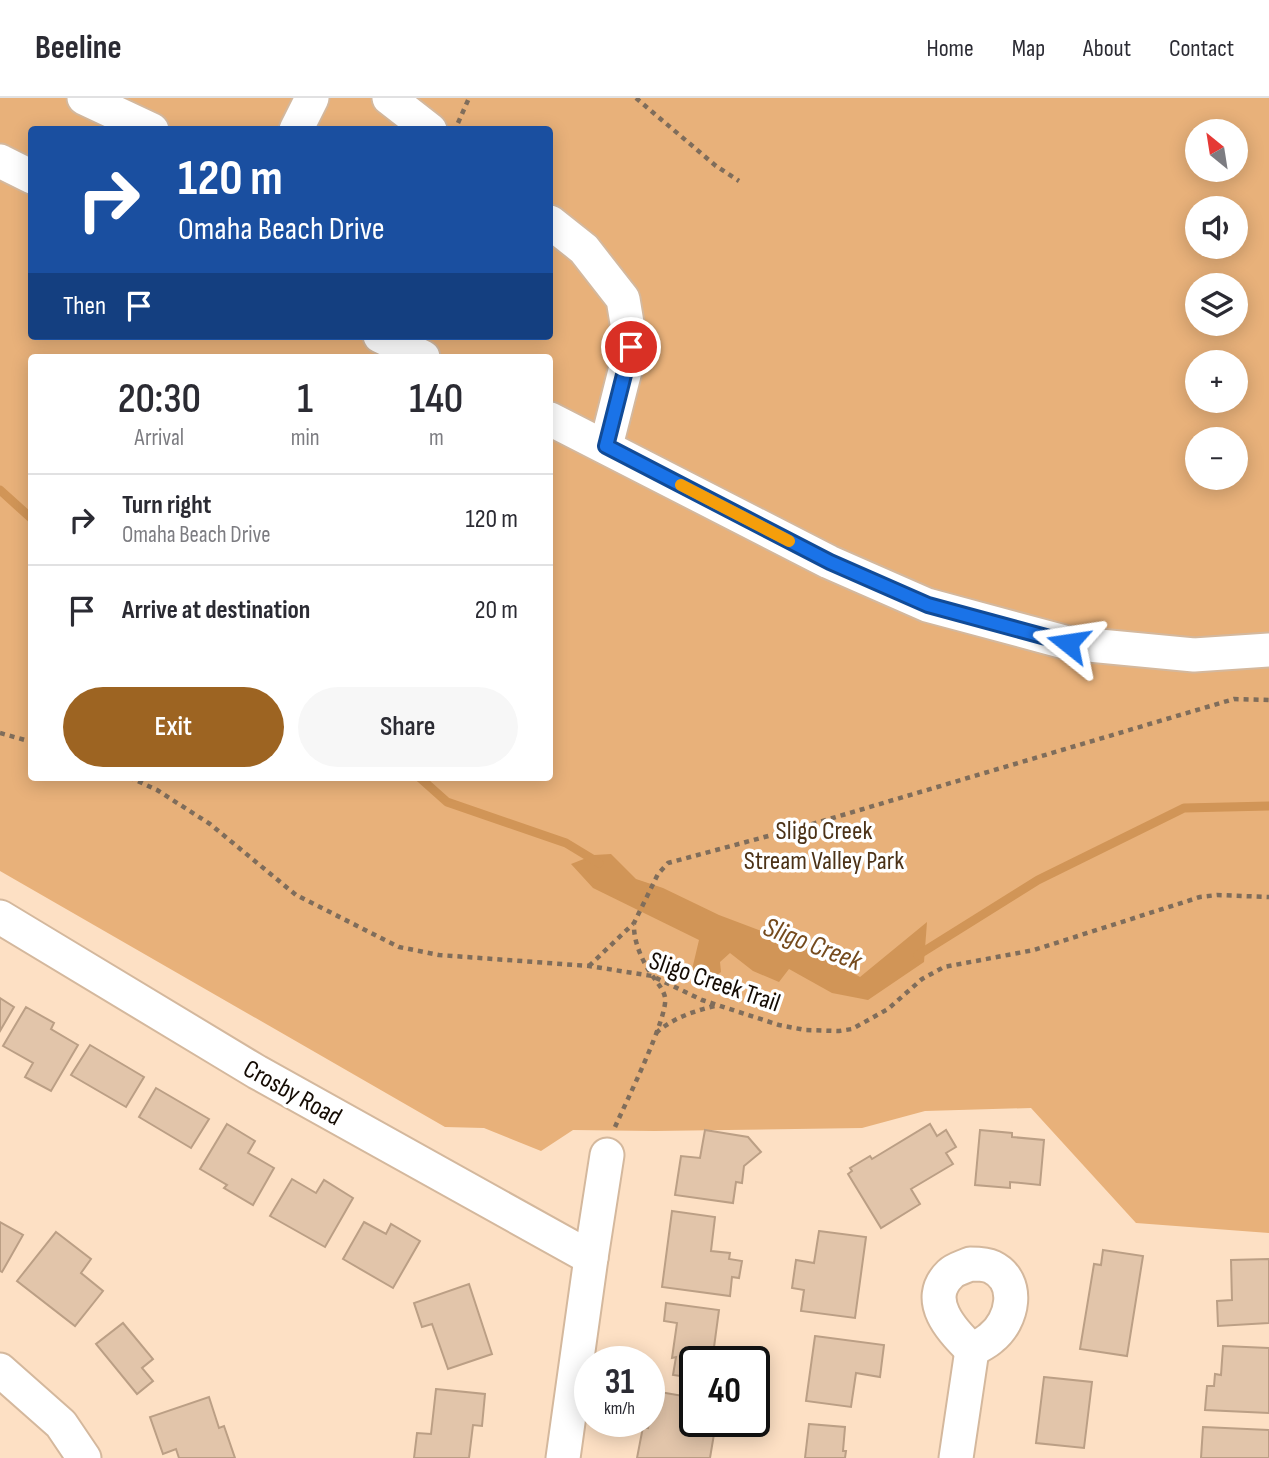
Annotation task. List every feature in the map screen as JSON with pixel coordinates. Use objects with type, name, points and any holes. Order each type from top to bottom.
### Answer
[{"type":"street","points":[[84,98],[144,126]]},
{"type":"street","points":[[298,126],[312,98]]},
{"type":"street","points":[[389,98],[425,126]]},
{"type":"street","points":[[0,161],[28,175]]},
{"type":"street","points":[[553,224],[584,249],[623,299],[631,347],[606,446]]},
{"type":"street","points":[[388,340],[417,354]]},
{"type":"street","points":[[553,420],[830,562],[928,605],[1068,643],[1194,654],[1269,650]]},
{"type":"street","name":"Crosby Road","points":[[0,917],[257,1072],[592,1258]]},
{"type":"street","points":[[563,1458],[607,1155]]},
{"type":"street","points":[[956,1458],[972,1350]]},
{"type":"street","points":[[0,1370],[61,1424],[83,1458]]},
{"type":"path","points":[[457,126],[470,98]]},
{"type":"path","points":[[636,98],[716,166],[739,181]]},
{"type":"path","points":[[589,966],[635,922],[659,874],[668,863],[809,825],[1234,699],[1269,700]]},
{"type":"path","points":[[0,733],[28,741]]},
{"type":"path","name":"Sligo Creek Trail","points":[[137,781],[181,804],[210,824],[296,895],[399,947],[439,955],[589,966],[652,976],[702,1000],[792,1027],[828,1031],[852,1029],[888,1009],[922,979],[944,967],[1034,950],[1200,897],[1269,897]]},
{"type":"path","points":[[607,1155],[612,1132],[655,1034],[666,998],[636,945],[635,922]]},
{"type":"path","points":[[655,1034],[680,1017],[718,1005]]},
{"type":"green space","name":"Sligo Creek Stream Valley Park","points":[[0,98],[1269,98],[1269,1233],[1136,1223],[1031,1108],[925,1111],[862,1128],[573,1130],[541,1151],[484,1128],[445,1127],[0,871]]},
{"type":"shaded area","points":[[611,854],[636,879],[663,888],[719,915],[815,951],[860,977],[927,922],[924,962],[868,1000],[832,993],[789,969],[779,982],[753,971],[730,953],[720,962],[721,972],[701,988],[690,978],[699,940],[593,888],[571,864],[594,855]]},
{"type":"building","points":[[0,998],[14,1007],[0,1031]]},
{"type":"building","points":[[26,1007],[54,1023],[51,1029],[78,1045],[51,1091],[25,1077],[33,1063],[3,1046]]},
{"type":"building","points":[[90,1045],[144,1077],[126,1107],[71,1075]]},
{"type":"building","points":[[156,1088],[209,1119],[191,1148],[139,1117]]},
{"type":"building","points":[[227,1124],[255,1141],[248,1153],[274,1168],[253,1205],[224,1188],[227,1185],[200,1169]]},
{"type":"building","points":[[930,1124],[937,1136],[946,1130],[956,1147],[946,1153],[953,1164],[911,1189],[920,1204],[881,1228],[848,1174],[852,1171],[850,1168],[870,1156],[872,1159]]},
{"type":"building","points":[[705,1130],[748,1137],[761,1152],[744,1166],[742,1183],[736,1182],[733,1203],[675,1195],[681,1156],[700,1158]]},
{"type":"building","points":[[980,1130],[1044,1140],[1040,1185],[1010,1182],[1010,1188],[975,1185]]},
{"type":"building","points":[[292,1179],[316,1193],[324,1180],[353,1198],[325,1247],[270,1216]]},
{"type":"building","points":[[672,1211],[715,1217],[711,1251],[730,1253],[729,1259],[742,1261],[739,1278],[732,1277],[730,1296],[662,1287]]},
{"type":"building","points":[[0,1222],[23,1235],[2,1272],[0,1271]]},
{"type":"building","points":[[364,1222],[386,1234],[391,1224],[420,1241],[393,1288],[343,1259]]},
{"type":"building","points":[[819,1231],[866,1237],[855,1318],[801,1311],[804,1290],[792,1288],[796,1260],[814,1263]]},
{"type":"building","points":[[56,1232],[91,1259],[81,1273],[103,1291],[75,1326],[17,1281]]},
{"type":"building","points":[[1103,1250],[1143,1256],[1127,1356],[1080,1349],[1094,1264],[1101,1265]]},
{"type":"building","points":[[1269,1259],[1269,1323],[1218,1326],[1217,1301],[1232,1300],[1231,1260]]},
{"type":"building","points":[[469,1284],[492,1354],[448,1369],[432,1324],[422,1327],[414,1303]]},
{"type":"building","points":[[666,1303],[719,1310],[714,1346],[679,1346],[679,1376],[673,1375],[676,1357],[672,1358],[677,1323],[664,1321]]},
{"type":"building","points":[[123,1323],[153,1359],[142,1368],[153,1381],[137,1394],[96,1344]]},
{"type":"building","points":[[815,1336],[884,1345],[880,1377],[856,1373],[851,1407],[806,1401]]},
{"type":"building","points":[[1223,1346],[1269,1348],[1269,1413],[1205,1410],[1207,1386],[1214,1386],[1215,1374],[1221,1375]]},
{"type":"building","points":[[1044,1377],[1092,1382],[1084,1448],[1036,1443]]},
{"type":"building","points":[[436,1389],[485,1394],[482,1426],[473,1425],[469,1458],[414,1458],[417,1433],[431,1434]]},
{"type":"building","points":[[665,1393],[679,1395],[679,1437],[714,1437],[710,1458],[637,1458],[641,1437],[665,1437]]},
{"type":"building","points":[[209,1397],[219,1428],[224,1426],[235,1458],[179,1458],[176,1449],[163,1454],[150,1417]]},
{"type":"building","points":[[809,1424],[845,1427],[845,1458],[805,1458]]},
{"type":"building","points":[[1203,1427],[1269,1430],[1269,1458],[1201,1458]]},
{"type":"waterway","name":"Sligo Creek","points":[[0,490],[28,515]]},
{"type":"waterway","name":"Sligo Creek","points":[[423,781],[447,802],[566,843],[599,863]]},
{"type":"waterway","name":"Sligo Creek","points":[[918,955],[1038,880],[1184,808],[1269,806]]},
{"type":"slow traffic","points":[[681,485],[789,541]]},
{"type":"route","points":[[631,347],[606,446],[830,562],[928,605],[1068,643]]}]
